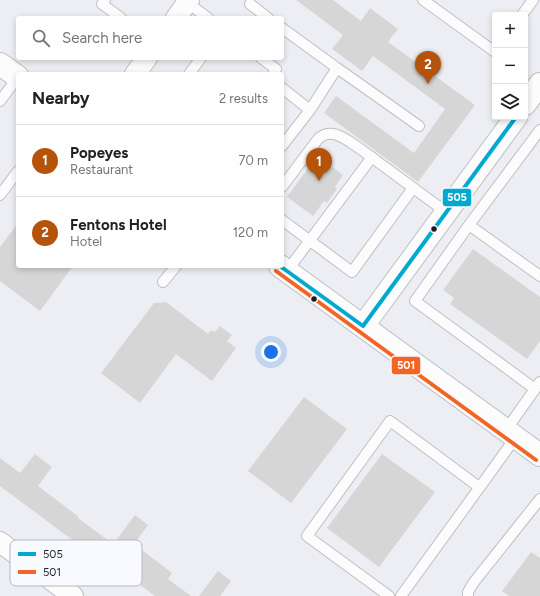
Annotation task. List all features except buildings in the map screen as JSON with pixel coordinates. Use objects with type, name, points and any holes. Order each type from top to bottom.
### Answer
[{"type":"main road","points":[[0,64],[16,76]]},
{"type":"main road","points":[[528,100],[540,84]]},
{"type":"main road","points":[[363,326],[514,120]]},
{"type":"main road","points":[[283,269],[540,455]]},
{"type":"street","points":[[136,72],[146,60]]},
{"type":"street","points":[[0,542],[10,549]]},
{"type":"street","points":[[59,586],[73,596]]},
{"type":"lane","points":[[105,0],[102,4],[118,16]]},
{"type":"lane","points":[[423,0],[492,50]]},
{"type":"lane","points":[[524,12],[533,0]]},
{"type":"lane","points":[[250,4],[265,16]]},
{"type":"lane","points":[[184,7],[204,16]]},
{"type":"lane","points":[[284,29],[419,126]]},
{"type":"lane","points":[[190,72],[200,60]]},
{"type":"lane","points":[[264,60],[276,69],[274,72]]},
{"type":"lane","points":[[284,143],[310,110],[337,68]]},
{"type":"lane","points":[[0,101],[16,80]]},
{"type":"lane","points":[[284,90],[310,110]]},
{"type":"lane","points":[[401,596],[479,487],[511,434],[537,385],[415,301],[469,225],[540,130]]},
{"type":"lane","points":[[284,184],[322,135],[332,133],[344,138],[372,157],[446,212]]},
{"type":"lane","points":[[284,268],[310,241],[372,157]]},
{"type":"lane","points":[[0,195],[16,174]]},
{"type":"lane","points":[[284,222],[352,272],[413,188]]},
{"type":"lane","points":[[469,225],[540,276]]},
{"type":"lane","points":[[163,282],[174,268]]},
{"type":"lane","points":[[389,596],[307,536],[390,421],[479,487]]},
{"type":"lane","points":[[468,596],[468,592],[474,582],[540,499]]},
{"type":"transit line","name":"505","points":[[363,326],[514,120]]},
{"type":"transit line","name":"505","points":[[283,268],[363,326]]},
{"type":"transit line","name":"501","points":[[276,271],[536,460]]},
{"type":"place","name":"Fentons Hotel","points":[[428,84]]},
{"type":"place","name":"Popeyes","points":[[319,181]]}]
